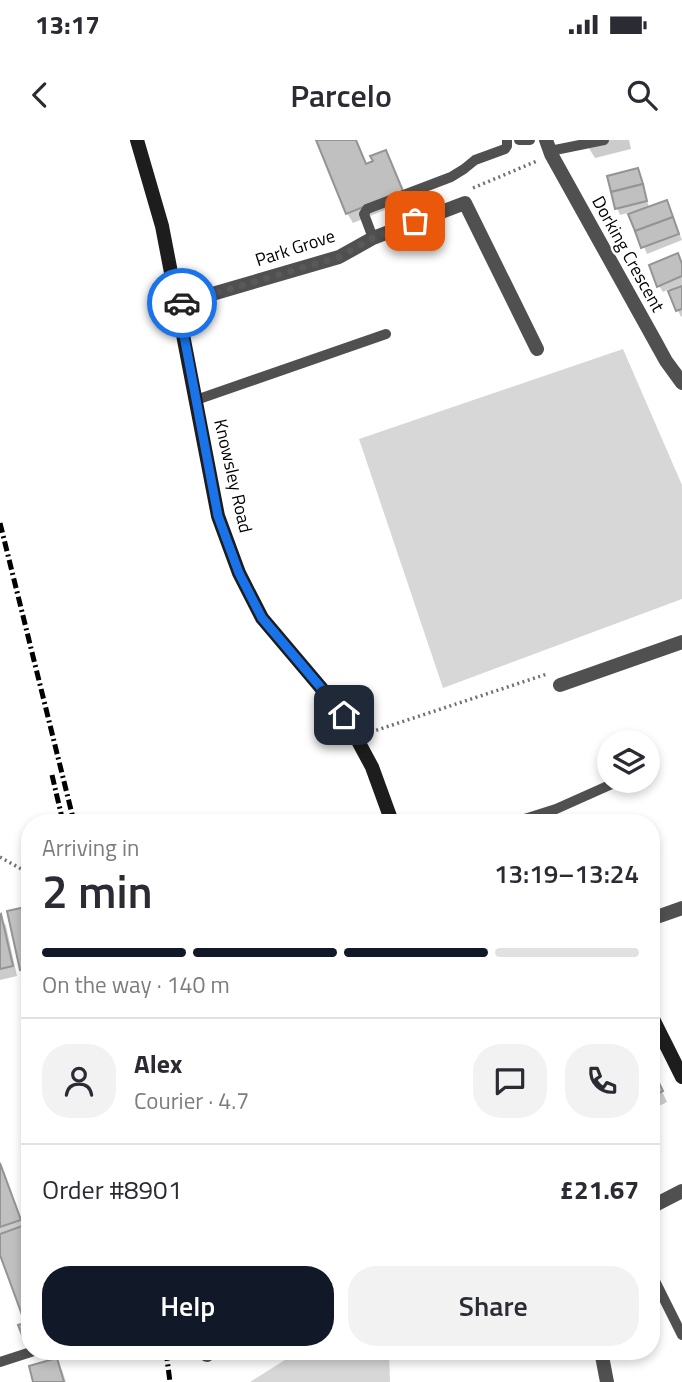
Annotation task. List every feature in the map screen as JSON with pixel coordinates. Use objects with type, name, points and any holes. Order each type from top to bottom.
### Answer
[{"type":"street","name":"Knowsley Road","points":[[137,140],[162,226],[218,516],[239,573],[262,618],[344,715],[372,767],[389,814]]},
{"type":"street","name":"Dorking Crescent","points":[[549,149],[666,361],[682,383]]},
{"type":"street","name":"Park Grove","points":[[178,304],[339,257],[373,238],[465,203]]},
{"type":"street","points":[[465,203],[537,349]]},
{"type":"street","points":[[560,685],[682,642]]},
{"type":"street","points":[[660,916],[682,908]]},
{"type":"street","points":[[660,1033],[682,1077]]},
{"type":"street","points":[[660,1203],[682,1191]]},
{"type":"street","points":[[603,1360],[607,1382]]},
{"type":"lane","points":[[373,238],[364,214],[367,209],[451,177],[475,160],[505,149],[507,140]]},
{"type":"lane","points":[[519,140],[530,140]]},
{"type":"lane","points":[[549,149],[604,140]]},
{"type":"lane","points":[[196,400],[386,334]]},
{"type":"lane","points":[[539,814],[597,790]]},
{"type":"lane","points":[[660,1291],[682,1335]]},
{"type":"lane","points":[[0,1362],[21,1355]]},
{"type":"path","points":[[465,203],[472,188],[549,149]]},
{"type":"path","points":[[356,737],[550,673]]},
{"type":"path","points":[[0,857],[21,869]]},
{"type":"shaded area","points":[[623,349],[682,485],[682,599],[443,688],[359,439]]},
{"type":"shaded area","points":[[285,1360],[389,1360],[390,1382],[250,1382]]},
{"type":"building","points":[[316,140],[356,140],[366,164],[373,161],[370,156],[386,150],[403,191],[346,214]]},
{"type":"building","points":[[638,168],[643,184],[611,192],[607,176]]},
{"type":"building","points":[[643,184],[647,201],[615,209],[611,192]]},
{"type":"building","points":[[667,200],[673,217],[635,231],[628,214]]},
{"type":"building","points":[[673,217],[679,234],[641,248],[635,231]]},
{"type":"building","points":[[678,253],[682,276],[657,287],[649,265]]},
{"type":"building","points":[[682,286],[682,309],[676,311],[668,291]]},
{"type":"building","points":[[21,908],[21,970],[20,970],[7,911]]},
{"type":"building","points":[[0,915],[13,966],[0,969]]},
{"type":"building","points":[[0,1163],[21,1220],[0,1227]]},
{"type":"building","points":[[21,1226],[21,1312],[0,1255],[0,1234]]},
{"type":"building","points":[[58,1360],[64,1382],[33,1382],[29,1366]]},
{"type":"railway","points":[[0,523],[72,814]]},
{"type":"railway","points":[[52,775],[61,814]]},
{"type":"railway","points":[[167,1360],[170,1382]]},
{"type":"way so far","points":[[182,303],[339,257],[373,238],[415,221]]},
{"type":"route","points":[[182,303],[178,304],[218,516],[239,573],[262,618],[344,715]]}]
